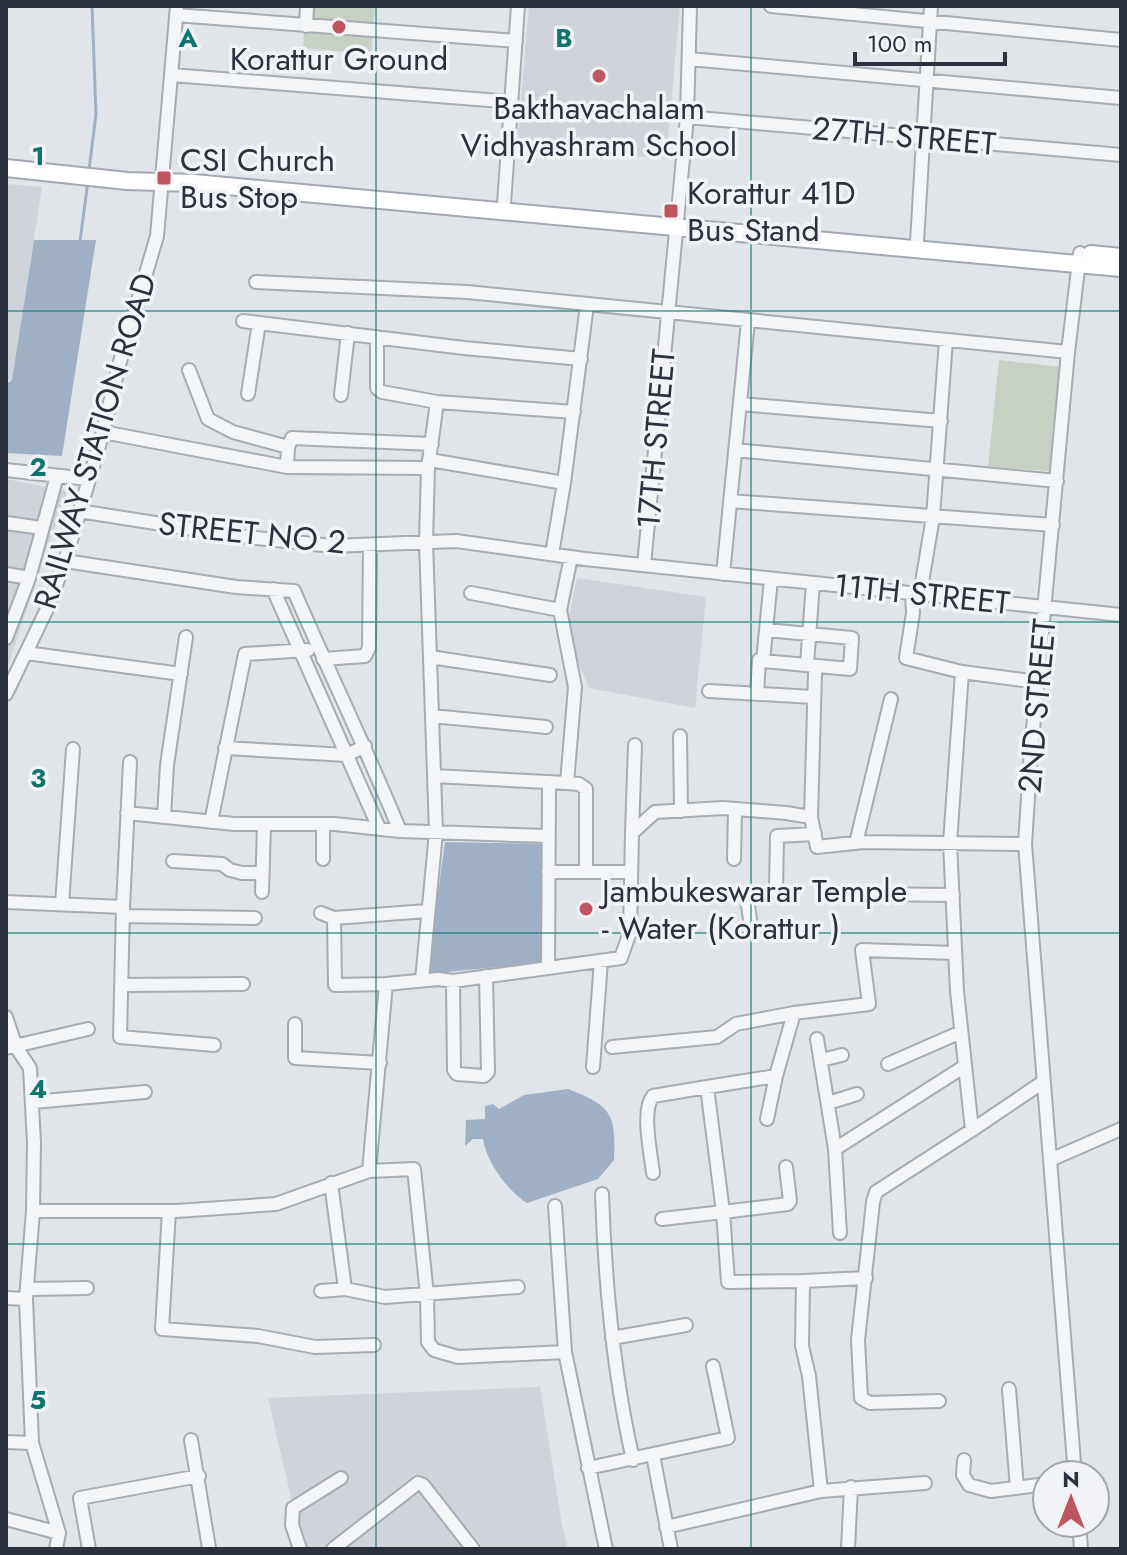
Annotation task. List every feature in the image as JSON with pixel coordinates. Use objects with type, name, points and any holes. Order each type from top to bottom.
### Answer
[{"type":"main road","points":[[6,159],[66,169]]},
{"type":"main road","points":[[6,168],[103,172],[1079,259],[1121,257]]},
{"type":"main road","points":[[164,178],[504,204],[677,223],[917,242],[1079,259],[1121,268]]},
{"type":"street","points":[[306,26],[307,6]]},
{"type":"street","points":[[504,204],[518,6]]},
{"type":"street","name":"17TH STREET","points":[[644,565],[687,117],[690,6]]},
{"type":"street","points":[[771,6],[1121,40]]},
{"type":"street","points":[[917,242],[931,6]]},
{"type":"street","points":[[176,11],[306,26],[516,41]]},
{"type":"street","name":"RAILWAY STATION ROAD","points":[[6,694],[47,609],[65,561],[157,236],[176,11]]},
{"type":"street","points":[[689,59],[1121,98]]},
{"type":"street","points":[[172,75],[512,102]]},
{"type":"street","name":"27TH STREET","points":[[687,117],[1121,155]]},
{"type":"street","name":"2ND STREET","points":[[1074,1459],[1025,844],[1068,352],[1079,259]]},
{"type":"street","points":[[256,282],[467,292],[1068,352]]},
{"type":"street","points":[[552,554],[587,305]]},
{"type":"street","points":[[243,321],[581,359]]},
{"type":"street","points":[[723,574],[748,321]]},
{"type":"street","points":[[248,394],[259,323]]},
{"type":"street","points":[[341,395],[348,333]]},
{"type":"street","points":[[377,337],[379,390],[437,402],[574,412]]},
{"type":"street","points":[[946,340],[933,517],[906,658],[962,672],[1038,682]]},
{"type":"street","points":[[189,370],[208,419],[233,432],[288,447]]},
{"type":"street","points":[[422,980],[436,832],[426,542],[429,464],[437,402]]},
{"type":"street","points":[[740,404],[941,421]]},
{"type":"street","points":[[103,432],[287,467],[429,464],[564,483]]},
{"type":"street","points":[[287,467],[288,447],[292,438],[432,444]]},
{"type":"street","points":[[735,450],[1057,481]]},
{"type":"street","points":[[6,470],[88,479]]},
{"type":"street","points":[[6,638],[11,614],[29,578],[57,476]]},
{"type":"street","points":[[730,501],[1053,525]]},
{"type":"street","name":"STREET NO 2","points":[[79,511],[238,536],[332,546],[456,541],[571,557]]},
{"type":"street","points":[[6,523],[42,528]]},
{"type":"street","points":[[211,822],[245,654],[300,651],[358,658],[365,656],[369,648],[370,545]]},
{"type":"street","points":[[567,783],[575,687],[560,610],[571,557]]},
{"type":"street","name":"11TH STREET","points":[[571,557],[1121,615]]},
{"type":"street","points":[[65,561],[236,587],[294,591],[400,831]]},
{"type":"street","points":[[6,574],[29,578]]},
{"type":"street","points":[[766,630],[853,639],[849,670],[811,669],[763,661],[766,630],[771,579]]},
{"type":"street","points":[[813,583],[809,634],[813,697],[811,817],[817,847],[856,843],[1025,844]]},
{"type":"street","points":[[273,589],[379,828]]},
{"type":"street","points":[[471,593],[560,610]]},
{"type":"street","points":[[164,817],[167,765],[186,637]]},
{"type":"street","points":[[26,653],[181,674]]},
{"type":"street","points":[[430,657],[550,675]]},
{"type":"street","points":[[757,694],[759,660]]},
{"type":"street","points":[[962,672],[950,843],[961,1032],[972,1130]]},
{"type":"street","points":[[709,691],[813,697]]},
{"type":"street","points":[[856,843],[891,699]]},
{"type":"street","points":[[432,716],[546,727]]},
{"type":"street","points":[[680,736],[681,811]]},
{"type":"street","points":[[334,918],[335,985],[453,981],[621,958],[630,932],[635,745]]},
{"type":"street","points":[[225,748],[347,755],[365,746]]},
{"type":"street","points":[[62,904],[73,749]]},
{"type":"street","points":[[130,762],[120,1037],[214,1045]]},
{"type":"street","points":[[434,776],[579,784],[586,789],[586,872]]},
{"type":"street","points":[[548,968],[549,784]]},
{"type":"street","points":[[632,833],[655,812],[735,809],[811,817]]},
{"type":"street","points":[[734,859],[735,809]]},
{"type":"street","points":[[127,813],[264,825],[323,824],[400,831],[548,836]]},
{"type":"street","points":[[323,824],[323,859]]},
{"type":"street","points":[[262,892],[264,825]]},
{"type":"street","points":[[750,919],[747,899],[753,894],[772,892],[776,888],[777,836],[815,834]]},
{"type":"street","points":[[173,861],[222,864],[242,873],[262,873]]},
{"type":"street","points":[[548,872],[631,872]]},
{"type":"street","points":[[864,894],[953,895]]},
{"type":"street","points":[[6,902],[255,918]]},
{"type":"street","points":[[321,913],[334,918],[427,911]]},
{"type":"street","points":[[612,1047],[717,1037],[736,1024],[869,1004],[862,950],[955,953]]},
{"type":"street","points":[[593,1067],[601,961]]},
{"type":"street","points":[[453,981],[454,1070],[457,1074],[484,1076],[488,1072],[486,976]]},
{"type":"street","points":[[123,985],[243,984]]},
{"type":"street","points":[[369,1171],[386,984]]},
{"type":"street","points":[[767,1119],[794,1013]]},
{"type":"street","points":[[6,1017],[11,1047],[30,1068],[33,1211],[27,1294],[32,1443],[59,1533],[56,1549]]},
{"type":"street","points":[[295,1024],[295,1058],[380,1063]]},
{"type":"street","points":[[11,1047],[88,1029]]},
{"type":"street","points":[[888,1064],[961,1032]]},
{"type":"street","points":[[817,1039],[835,1149],[840,1233]]},
{"type":"street","points":[[821,1060],[842,1055]]},
{"type":"street","points":[[835,1149],[965,1066]]},
{"type":"street","points":[[653,1173],[647,1114],[653,1096],[776,1076]]},
{"type":"street","points":[[939,1401],[870,1403],[861,1398],[858,1340],[876,1192],[1043,1082]]},
{"type":"street","points":[[707,1087],[723,1212],[728,1282],[866,1278]]},
{"type":"street","points":[[33,1102],[145,1092]]},
{"type":"street","points":[[828,1103],[857,1094]]},
{"type":"street","points":[[1050,1160],[1121,1129]]},
{"type":"street","points":[[662,1219],[788,1204],[786,1167]]},
{"type":"street","points":[[33,1211],[169,1211],[276,1204],[369,1171],[414,1169],[427,1295],[428,1342],[434,1350],[458,1357],[565,1352]]},
{"type":"street","points":[[331,1183],[345,1289]]},
{"type":"street","points":[[602,1194],[605,1276],[612,1338],[619,1398],[633,1460]]},
{"type":"street","points":[[555,1206],[565,1352],[606,1549]]},
{"type":"street","points":[[169,1211],[162,1329],[258,1336],[315,1347],[374,1345]]},
{"type":"street","points":[[803,1281],[802,1346],[809,1376],[821,1491]]},
{"type":"street","points":[[321,1291],[345,1289],[385,1297],[518,1287]]},
{"type":"street","points":[[6,1298],[87,1288]]},
{"type":"street","points":[[612,1338],[686,1325]]},
{"type":"street","points":[[588,1468],[728,1438],[713,1366]]},
{"type":"street","points":[[1009,1389],[1017,1488]]},
{"type":"street","points":[[191,1440],[199,1476],[207,1549]]},
{"type":"street","points":[[6,1442],[32,1443]]},
{"type":"street","points":[[653,1455],[671,1549]]},
{"type":"street","points":[[964,1460],[963,1475],[969,1485],[991,1491],[1031,1486]]},
{"type":"street","points":[[89,1549],[80,1498],[199,1476]]},
{"type":"street","points":[[300,1549],[292,1525],[293,1508],[341,1478]]},
{"type":"street","points":[[333,1549],[418,1483],[423,1485],[473,1549]]},
{"type":"street","points":[[666,1527],[821,1491],[925,1483]]},
{"type":"street","points":[[848,1549],[851,1487]]},
{"type":"street","points":[[6,1519],[59,1533]]},
{"type":"shaded area","name":"Bakthavachalam Vidhyashram School","points":[[529,6],[680,6],[666,159],[517,146]]},
{"type":"shaded area","points":[[6,184],[42,187],[12,380],[6,380]]},
{"type":"shaded area","points":[[6,479],[67,491],[6,671]]},
{"type":"shaded area","points":[[577,578],[706,597],[695,708],[589,688],[566,632]]},
{"type":"shaded area","points":[[540,1387],[568,1549],[303,1549],[268,1398]]},
{"type":"green space","name":"Korattur Ground","points":[[306,6],[375,6],[371,54],[303,48]]},
{"type":"green space","points":[[999,360],[1061,367],[1051,471],[988,467]]},
{"type":"water","points":[[34,240],[96,240],[62,456],[6,453],[6,384],[12,380]]},
{"type":"water","points":[[445,842],[549,844],[547,962],[427,974]]},
{"type":"water","points":[[568,1089],[594,1101],[608,1114],[614,1132],[614,1160],[598,1179],[527,1203],[499,1175],[483,1139],[473,1139],[465,1146],[466,1120],[485,1119],[485,1106],[493,1104],[499,1109],[524,1095]]},
{"type":"waterway","points":[[89,170],[96,114],[92,6]]},
{"type":"waterway","points":[[80,241],[88,181]]},
{"type":"place","name":"Korattur Ground","points":[[339,27]]},
{"type":"place","name":"Bakthavachalam Vidhyashram School","points":[[599,76]]},
{"type":"place","name":"CSI Church Bus Stop","points":[[164,178]]},
{"type":"place","name":"Korattur 41D Bus Stand","points":[[671,211]]},
{"type":"place","name":"Jambukeswarar Temple - Water (Korattur )","points":[[586,909]]}]
